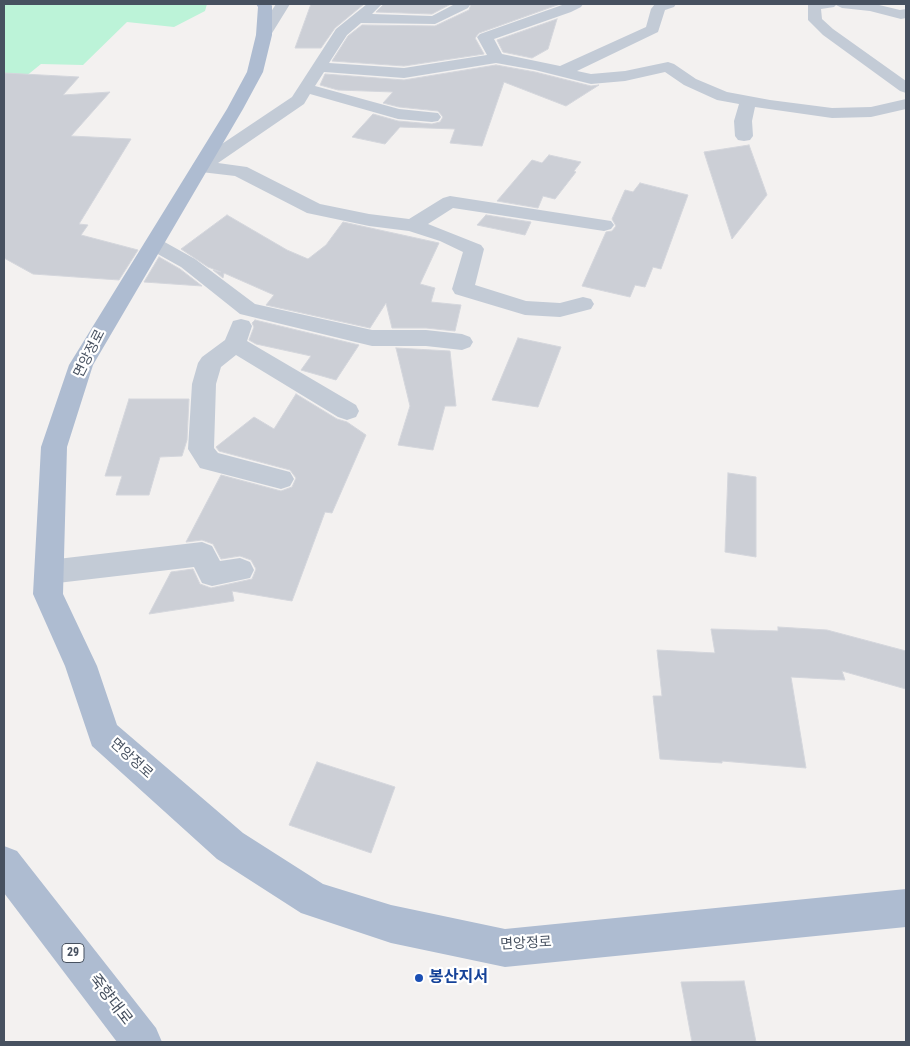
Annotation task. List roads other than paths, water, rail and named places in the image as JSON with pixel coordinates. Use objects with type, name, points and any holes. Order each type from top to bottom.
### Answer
[{"type":"main road","name":"면앙정로","points":[[263,4],[265,6],[264,35],[255,72],[201,166],[81,365],[54,447],[48,594],[82,666],[104,734],[230,846],[314,900],[391,924],[505,948],[906,908]]},
{"type":"main road","name":"죽향대로","points":[[4,864],[142,1042]]},
{"type":"street","points":[[264,35],[283,4]]},
{"type":"street","points":[[201,166],[298,100],[341,32],[356,18],[376,4]]},
{"type":"street","points":[[496,58],[485,37],[576,4]]},
{"type":"street","points":[[561,72],[653,29],[658,9],[662,5],[670,4]]},
{"type":"street","points":[[822,4],[814,6],[815,20],[828,32],[906,88]]},
{"type":"street","points":[[842,4],[871,7],[901,15],[906,13]]},
{"type":"street","points":[[356,18],[435,20],[463,5]]},
{"type":"street","points":[[319,67],[404,72],[496,58],[536,64],[591,79],[625,76],[668,67],[690,82],[723,96],[748,101],[832,113],[871,112],[906,104]]},
{"type":"street","points":[[306,88],[398,114],[432,117]]},
{"type":"street","points":[[744,136],[743,121],[748,101]]},
{"type":"street","points":[[201,166],[240,171],[314,209],[369,220],[412,225],[474,249],[463,289],[525,308],[560,310],[583,304]]},
{"type":"street","points":[[412,225],[450,202],[604,225]]},
{"type":"street","points":[[154,244],[188,262],[248,308],[372,338],[426,338],[462,342]]},
{"type":"street","points":[[248,308],[235,344],[210,363],[204,384],[201,449],[209,461],[281,479]]},
{"type":"street","points":[[235,344],[347,410]]},
{"type":"street","points":[[49,572],[202,554],[212,574],[240,570]]},
{"type":"place","name":"봉산지서","points":[[419,978]]}]
